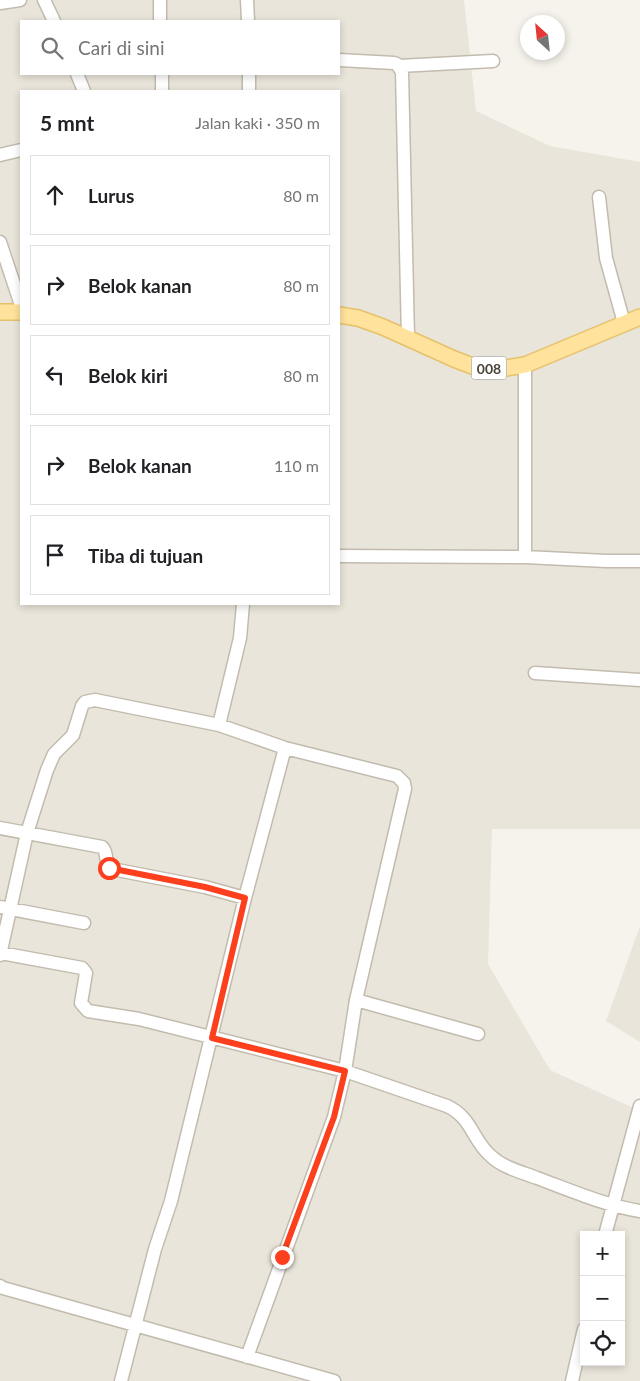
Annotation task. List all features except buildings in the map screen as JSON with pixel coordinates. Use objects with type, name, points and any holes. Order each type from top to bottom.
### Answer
[{"type":"main road","points":[[0,312],[20,312]]},
{"type":"main road","name":"008","points":[[340,314],[383,326],[475,367],[500,370],[525,366],[640,317]]},
{"type":"street","points":[[0,3],[20,0]]},
{"type":"street","points":[[44,0],[54,20]]},
{"type":"street","points":[[160,0],[160,20]]},
{"type":"street","points":[[247,0],[248,20]]},
{"type":"street","points":[[340,60],[394,63],[399,66],[402,72],[408,338]]},
{"type":"street","points":[[399,66],[493,61]]},
{"type":"street","points":[[77,75],[84,90]]},
{"type":"street","points":[[162,75],[162,90]]},
{"type":"street","points":[[249,75],[249,90]]},
{"type":"street","points":[[0,155],[20,150]]},
{"type":"street","points":[[598,196],[606,258],[624,323]]},
{"type":"street","points":[[0,242],[20,302]]},
{"type":"street","points":[[525,366],[525,557]]},
{"type":"street","points":[[340,556],[525,557],[640,561]]},
{"type":"street","points":[[219,725],[240,638],[243,605]]},
{"type":"street","points":[[535,673],[640,680]]},
{"type":"street","points":[[246,1357],[331,1125],[345,1071],[356,1000],[405,789],[404,783],[397,776],[285,748],[219,725],[95,700],[84,702],[73,735],[56,752],[51,760],[5,908],[0,954],[82,968],[86,974],[81,1003],[88,1011],[139,1019],[345,1071],[447,1106],[458,1111],[484,1149],[500,1163],[612,1206],[640,1211]]},
{"type":"street","points":[[121,1381],[155,1249],[171,1201],[245,898],[285,748]]},
{"type":"street","points":[[0,828],[102,847],[105,851],[106,863],[112,869],[205,887],[245,898]]},
{"type":"street","points":[[5,908],[84,923]]},
{"type":"street","points":[[356,1000],[478,1034]]},
{"type":"street","points":[[606,1231],[640,1106]]},
{"type":"street","points":[[0,1286],[134,1326],[334,1381]]},
{"type":"street","points":[[572,1381],[580,1346]]},
{"type":"shaded area","points":[[0,0],[464,0],[476,111],[550,146],[640,162],[640,829],[492,829],[488,964],[550,1070],[640,1111],[640,1381],[0,1381]]},
{"type":"shaded area","points":[[640,926],[640,1042],[606,1021]]},
{"type":"route","points":[[109,868],[205,887],[245,898],[212,1038],[345,1071],[334,1117],[282,1257]]}]
